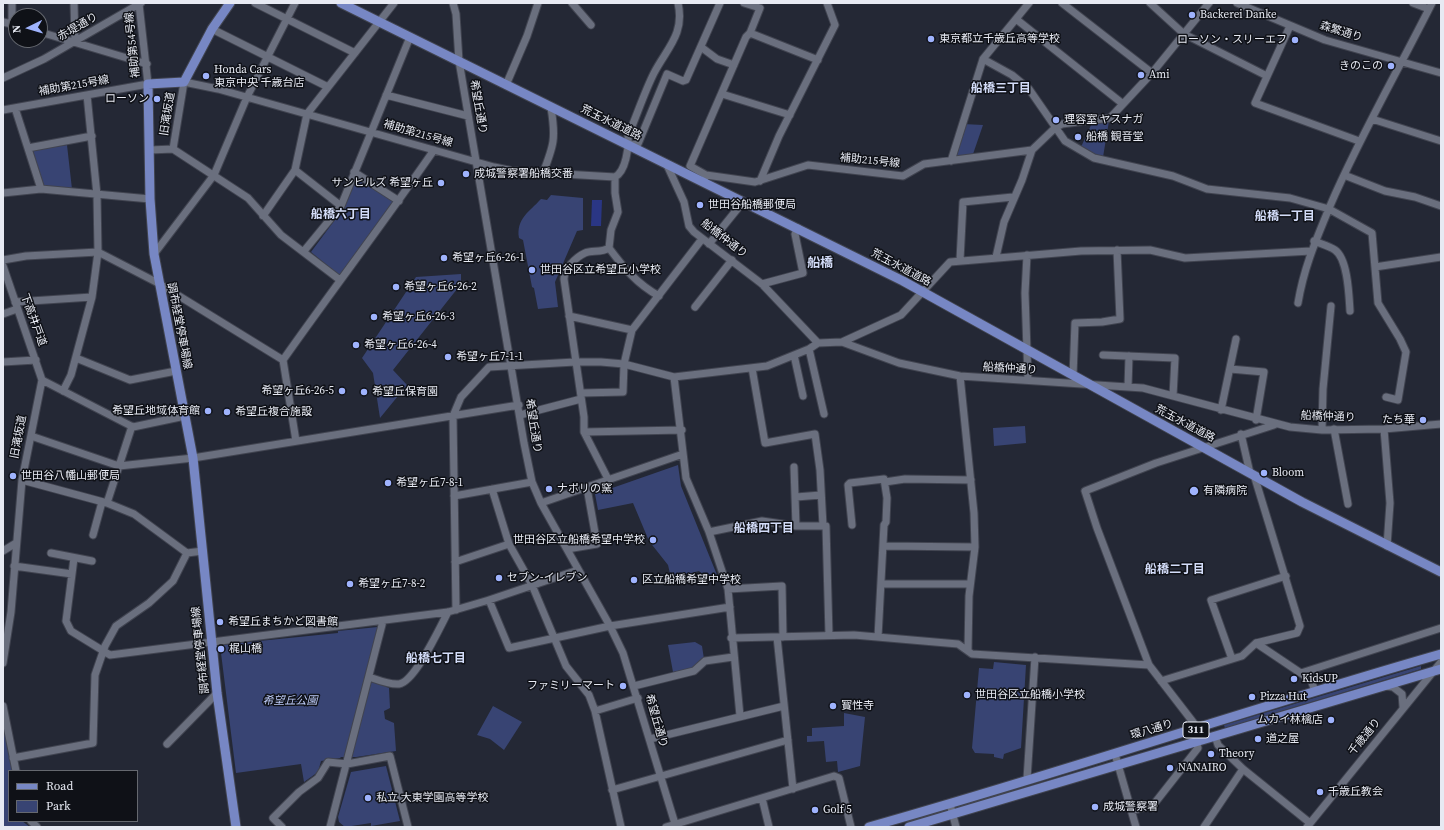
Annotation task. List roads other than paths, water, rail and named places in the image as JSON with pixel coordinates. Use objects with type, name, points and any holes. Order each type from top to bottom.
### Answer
[{"type":"main road","points":[[148,84],[184,82],[212,28],[230,3]]},
{"type":"main road","name":"荒玉水道道路","points":[[341,3],[506,84],[551,108],[629,145],[666,165],[689,170],[705,178],[743,202],[798,228],[923,292],[1202,447],[1387,546],[1441,572]]},
{"type":"main road","name":"調布経堂停車場線","points":[[148,84],[150,199],[154,254],[158,283],[193,458],[218,700],[236,827]]},
{"type":"main road","name":"環八通り","points":[[869,827],[1197,730],[1315,691],[1441,654]]},
{"type":"main road","name":"311","points":[[909,827],[1437,670]]},
{"type":"street","points":[[74,3],[75,41]]},
{"type":"street","points":[[255,3],[355,53]]},
{"type":"street","points":[[154,254],[214,176],[247,97],[295,3]]},
{"type":"street","points":[[263,216],[296,170],[307,114],[378,21],[394,3]]},
{"type":"street","name":"希望丘通り","points":[[453,3],[456,14],[458,61],[532,482],[541,503],[624,653],[676,826]]},
{"type":"street","points":[[506,84],[527,36],[538,3]]},
{"type":"street","points":[[572,3],[591,25]]},
{"type":"street","points":[[659,296],[648,290],[627,272],[609,248],[611,230],[618,212],[615,193],[615,177],[619,174],[629,145],[628,136],[649,84],[672,46],[679,28],[680,11],[678,3]]},
{"type":"street","points":[[629,145],[638,144],[667,74],[683,81],[686,80],[720,3]]},
{"type":"street","points":[[689,170],[746,37],[750,34],[760,8],[744,3]]},
{"type":"street","points":[[760,181],[790,115],[835,25],[827,3]]},
{"type":"street","points":[[951,161],[983,59],[1029,3]]},
{"type":"street","points":[[1062,3],[1152,73]]},
{"type":"street","points":[[1150,3],[1184,34],[1267,76]]},
{"type":"street","points":[[996,258],[1004,222],[1022,180],[1032,150],[1055,128],[1062,124],[1110,118],[1152,73],[1209,3]]},
{"type":"street","name":"森繁通り","points":[[1237,3],[1325,40],[1441,73]]},
{"type":"street","points":[[1298,304],[1302,280],[1314,241],[1359,141],[1372,120],[1430,6],[1413,3]]},
{"type":"street","name":"赤堤通り","points":[[3,78],[44,59],[140,4]]},
{"type":"street","name":"補助第54号線","points":[[140,4],[148,84]]},
{"type":"street","points":[[1016,19],[1123,104]]},
{"type":"street","points":[[1290,26],[1255,104],[1359,141]]},
{"type":"street","points":[[212,28],[328,87]]},
{"type":"street","points":[[48,34],[147,64]]},
{"type":"street","points":[[750,34],[818,60]]},
{"type":"street","points":[[304,251],[341,206],[410,37]]},
{"type":"street","points":[[701,47],[717,59],[734,65]]},
{"type":"street","points":[[983,59],[1012,75],[1029,89],[1065,141],[1094,158],[1173,176],[1207,189],[1290,198],[1329,209],[1372,233],[1378,303],[1400,339],[1406,352],[1398,400],[1386,397]]},
{"type":"street","name":"補助第215号線","points":[[184,82],[247,97],[476,163],[513,171],[615,177]]},
{"type":"street","name":"旧滝坂道","points":[[150,150],[174,149],[184,82]]},
{"type":"street","name":"補助第215号線","points":[[3,110],[148,84]]},
{"type":"street","points":[[386,94],[468,116]]},
{"type":"street","points":[[722,94],[790,115]]},
{"type":"street","points":[[63,391],[71,375],[92,297],[98,252],[98,195],[87,95]]},
{"type":"street","points":[[15,108],[41,189]]},
{"type":"street","points":[[543,173],[552,149],[555,132],[551,108]]},
{"type":"street","points":[[1372,120],[1441,141]]},
{"type":"street","points":[[28,148],[92,136]]},
{"type":"street","points":[[174,149],[248,198],[281,235],[304,251],[340,280]]},
{"type":"street","points":[[296,441],[283,360],[399,201],[434,150]]},
{"type":"street","name":"補助215号線","points":[[705,178],[750,182],[760,181],[808,165],[903,176],[924,164],[1032,150]]},
{"type":"street","name":"船橋仲通り","points":[[666,165],[684,202],[689,226],[702,240],[732,260],[762,284],[818,343],[842,342],[904,364],[960,376],[1092,386],[1143,388],[1274,424],[1322,430],[1384,429],[1441,424]]},
{"type":"street","points":[[296,170],[341,206]]},
{"type":"street","points":[[354,172],[399,201]]},
{"type":"street","points":[[1344,175],[1384,190],[1415,197],[1441,206]]},
{"type":"street","points":[[3,192],[41,189],[150,199]]},
{"type":"street","points":[[960,260],[963,202],[1014,197]]},
{"type":"street","points":[[709,244],[743,202]]},
{"type":"street","points":[[762,284],[803,273],[795,234],[798,228]]},
{"type":"street","points":[[520,415],[581,396],[623,392],[624,364],[632,330],[702,240]]},
{"type":"street","points":[[1314,241],[1336,250],[1342,258],[1348,288],[1350,311]]},
{"type":"street","points":[[608,479],[584,432],[581,396],[564,279],[566,271],[576,259],[585,253],[609,248]]},
{"type":"street","points":[[842,342],[894,320],[901,315],[950,262],[960,260],[1117,250],[1150,250],[1186,258],[1312,251]]},
{"type":"street","points":[[1073,376],[1075,323],[1102,322],[1120,318],[1117,250]]},
{"type":"street","points":[[3,260],[26,256],[98,252],[158,283],[283,360]]},
{"type":"street","points":[[1027,255],[1025,293],[1028,380]]},
{"type":"street","points":[[1374,267],[1441,256]]},
{"type":"street","points":[[695,307],[732,260]]},
{"type":"street","name":"下高井戸道","points":[[3,266],[5,277],[42,380]]},
{"type":"street","points":[[3,314],[16,306],[92,297]]},
{"type":"street","points":[[1322,430],[1323,389],[1331,306]]},
{"type":"street","points":[[569,316],[632,330]]},
{"type":"street","points":[[1221,410],[1236,339]]},
{"type":"street","points":[[456,610],[453,416],[461,397],[489,367],[511,364],[575,362],[624,364],[674,378],[767,366],[809,349],[818,343]]},
{"type":"street","points":[[809,349],[824,414]]},
{"type":"street","points":[[794,355],[803,396]]},
{"type":"street","points":[[1103,355],[1175,358],[1173,396]]},
{"type":"street","points":[[1128,387],[1129,356]]},
{"type":"street","points":[[76,358],[130,380],[176,370]]},
{"type":"street","points":[[3,362],[36,360]]},
{"type":"street","points":[[752,368],[765,443],[815,434],[823,526],[826,526],[829,635]]},
{"type":"street","points":[[1230,369],[1264,372],[1256,420]]},
{"type":"street","points":[[960,376],[971,480],[975,547],[970,584],[968,650]]},
{"type":"street","points":[[674,378],[682,430],[686,478],[710,532],[728,589],[733,657],[740,716]]},
{"type":"street","points":[[42,380],[132,426],[185,416]]},
{"type":"street","name":"旧滝坂道","points":[[3,663],[11,612],[22,480],[42,380]]},
{"type":"street","points":[[32,436],[120,466],[193,458],[518,405]]},
{"type":"street","points":[[1197,730],[1194,722],[1149,665],[1097,528],[1086,491],[1202,447],[1274,424]]},
{"type":"street","points":[[93,535],[120,466],[132,426]]},
{"type":"street","points":[[1384,429],[1390,502],[1387,546]]},
{"type":"street","points":[[584,432],[682,430]]},
{"type":"street","points":[[1334,430],[1348,504]]},
{"type":"street","points":[[1161,681],[1242,656],[1256,643],[1297,633],[1300,626],[1286,576],[1240,434]]},
{"type":"street","points":[[541,503],[683,454]]},
{"type":"street","points":[[794,467],[796,526]]},
{"type":"street","points":[[852,525],[848,485],[850,483],[884,478],[887,498],[878,637]]},
{"type":"street","points":[[885,482],[905,479],[971,480]]},
{"type":"street","points":[[22,480],[105,503],[134,514],[187,553],[203,551]]},
{"type":"street","points":[[454,496],[532,482]]},
{"type":"street","points":[[567,549],[597,544],[586,488]]},
{"type":"street","points":[[492,489],[509,544],[532,585],[566,666],[589,695],[595,711],[621,827]]},
{"type":"street","points":[[796,497],[821,495]]},
{"type":"street","points":[[710,532],[762,521],[796,526],[823,526]]},
{"type":"street","points":[[3,551],[16,543]]},
{"type":"street","points":[[455,562],[509,544]]},
{"type":"street","points":[[884,546],[975,547]]},
{"type":"street","points":[[51,553],[92,561]]},
{"type":"street","points":[[13,758],[93,743],[95,675],[103,651],[116,626],[149,603],[173,581],[187,553]]},
{"type":"street","points":[[74,558],[66,621],[72,631],[110,655],[448,612],[578,570]]},
{"type":"street","points":[[14,566],[72,574]]},
{"type":"street","points":[[1232,659],[1211,600],[1286,576]]},
{"type":"street","points":[[882,584],[970,584]]},
{"type":"street","points":[[728,589],[782,586],[780,637],[784,706],[793,789]]},
{"type":"street","points":[[489,600],[509,648],[610,626],[730,607]]},
{"type":"street","points":[[369,677],[388,683],[404,682],[413,674],[448,612]]},
{"type":"street","points":[[330,827],[383,621]]},
{"type":"street","points":[[1301,673],[1441,628]]},
{"type":"street","points":[[732,638],[829,635],[878,637],[958,644],[972,654],[1149,665]]},
{"type":"street","points":[[1256,643],[1311,680],[1315,691]]},
{"type":"street","points":[[634,686],[694,671],[705,661],[733,657]]},
{"type":"street","points":[[1028,779],[1035,657]]},
{"type":"street","name":"千歳通り","points":[[1309,825],[1402,709],[1437,670],[1441,662]]},
{"type":"street","points":[[1382,686],[1393,687],[1400,690],[1404,697],[1402,709]]},
{"type":"street","points":[[595,711],[638,698]]},
{"type":"street","points":[[167,744],[218,700]]},
{"type":"street","points":[[3,706],[16,770]]},
{"type":"street","points":[[650,739],[784,706]]},
{"type":"street","points":[[1215,736],[1218,745],[1243,769],[1309,825]]},
{"type":"street","points":[[612,790],[788,740]]},
{"type":"street","points":[[1132,811],[1154,804],[1198,748],[1196,741]]},
{"type":"street","points":[[1115,754],[1136,827]]},
{"type":"street","points":[[282,827],[273,818],[299,792],[318,778],[328,762],[347,764],[390,756],[408,827]]},
{"type":"street","points":[[1204,827],[1243,769]]},
{"type":"street","points":[[666,827],[676,826],[834,776],[839,778],[851,827]]},
{"type":"street","points":[[762,798],[769,827]]},
{"type":"street","points":[[950,804],[956,827]]},
{"type":"place","name":"Backerei Danke","points":[[1192,15]]},
{"type":"place","name":"東京都立千歳丘高等学校","points":[[931,39]]},
{"type":"place","name":"ローソン・スリーエフ","points":[[1295,40]]},
{"type":"place","name":"きのこの","points":[[1391,66]]},
{"type":"place","name":"Ami","points":[[1141,75]]},
{"type":"place","name":"Honda Cars 東京中央 千歳台店","points":[[206,76]]},
{"type":"place","name":"ローソン","points":[[157,99]]},
{"type":"place","name":"理容室 ヤスナガ","points":[[1056,120]]},
{"type":"place","name":"船橋 観音堂","points":[[1078,137]]},
{"type":"place","name":"成城警察署船橋交番","points":[[466,174]]},
{"type":"place","name":"サンヒルズ 希望ヶ丘","points":[[441,183]]},
{"type":"place","name":"世田谷船橋郵便局","points":[[700,205]]},
{"type":"place","name":"希望ヶ丘6-26-1","points":[[444,258]]},
{"type":"place","name":"世田谷区立希望丘小学校","points":[[532,270]]},
{"type":"place","name":"希望ヶ丘6-26-2","points":[[396,287]]},
{"type":"place","name":"希望ヶ丘6-26-3","points":[[374,317]]},
{"type":"place","name":"希望ヶ丘6-26-4","points":[[356,345]]},
{"type":"place","name":"希望ヶ丘7-1-1","points":[[448,357]]},
{"type":"place","name":"希望ヶ丘6-26-5","points":[[342,391]]},
{"type":"place","name":"希望丘保育園","points":[[364,392]]},
{"type":"place","name":"希望丘地域体育館","points":[[208,411]]},
{"type":"place","name":"希望丘複合施設","points":[[227,412]]},
{"type":"place","name":"たち華","points":[[1423,420]]},
{"type":"place","name":"Bloom","points":[[1264,473]]},
{"type":"place","name":"世田谷八幡山郵便局","points":[[13,476]]},
{"type":"place","name":"希望ヶ丘7-8-1","points":[[388,483]]},
{"type":"place","name":"ナポリの窯","points":[[549,489]]},
{"type":"place","name":"有隣病院","points":[[1194,491]]},
{"type":"place","name":"世田谷区立船橋希望中学校","points":[[653,540]]},
{"type":"place","name":"セブン-イレブン","points":[[499,578]]},
{"type":"place","name":"区立船橋希望中学校","points":[[634,580]]},
{"type":"place","name":"希望ヶ丘7-8-2","points":[[350,584]]},
{"type":"place","name":"希望丘まちかど図書館","points":[[220,622]]},
{"type":"place","name":"梶山橋","points":[[221,649]]},
{"type":"place","name":"KidsUP","points":[[1294,679]]},
{"type":"place","name":"ファミリーマート","points":[[623,686]]},
{"type":"place","name":"世田谷区立船橋小学校","points":[[967,695]]},
{"type":"place","name":"Pizza Hut","points":[[1252,697]]},
{"type":"place","name":"寳性寺","points":[[833,706]]},
{"type":"place","name":"ムカイ林檎店","points":[[1331,720]]},
{"type":"place","name":"道之屋","points":[[1258,739]]},
{"type":"place","name":"Theory","points":[[1211,754]]},
{"type":"place","name":"NANAIRO","points":[[1170,768]]},
{"type":"place","name":"千歳丘教会","points":[[1320,792]]},
{"type":"place","name":"私立 大東学園高等学校","points":[[368,798]]},
{"type":"place","name":"成城警察署","points":[[1095,807]]},
{"type":"place","name":"Golf 5","points":[[815,810]]},
{"type":"district","name":"船橋三丁目","points":[[1001,89]]},
{"type":"district","name":"船橋六丁目","points":[[341,215]]},
{"type":"district","name":"船橋一丁目","points":[[1285,217]]},
{"type":"district","name":"船橋","points":[[820,264]]},
{"type":"district","name":"船橋四丁目","points":[[764,529]]},
{"type":"district","name":"船橋二丁目","points":[[1175,570]]},
{"type":"district","name":"船橋七丁目","points":[[436,659]]},
{"type":"park label","name":"希望丘公園","points":[[290,701]]}]
